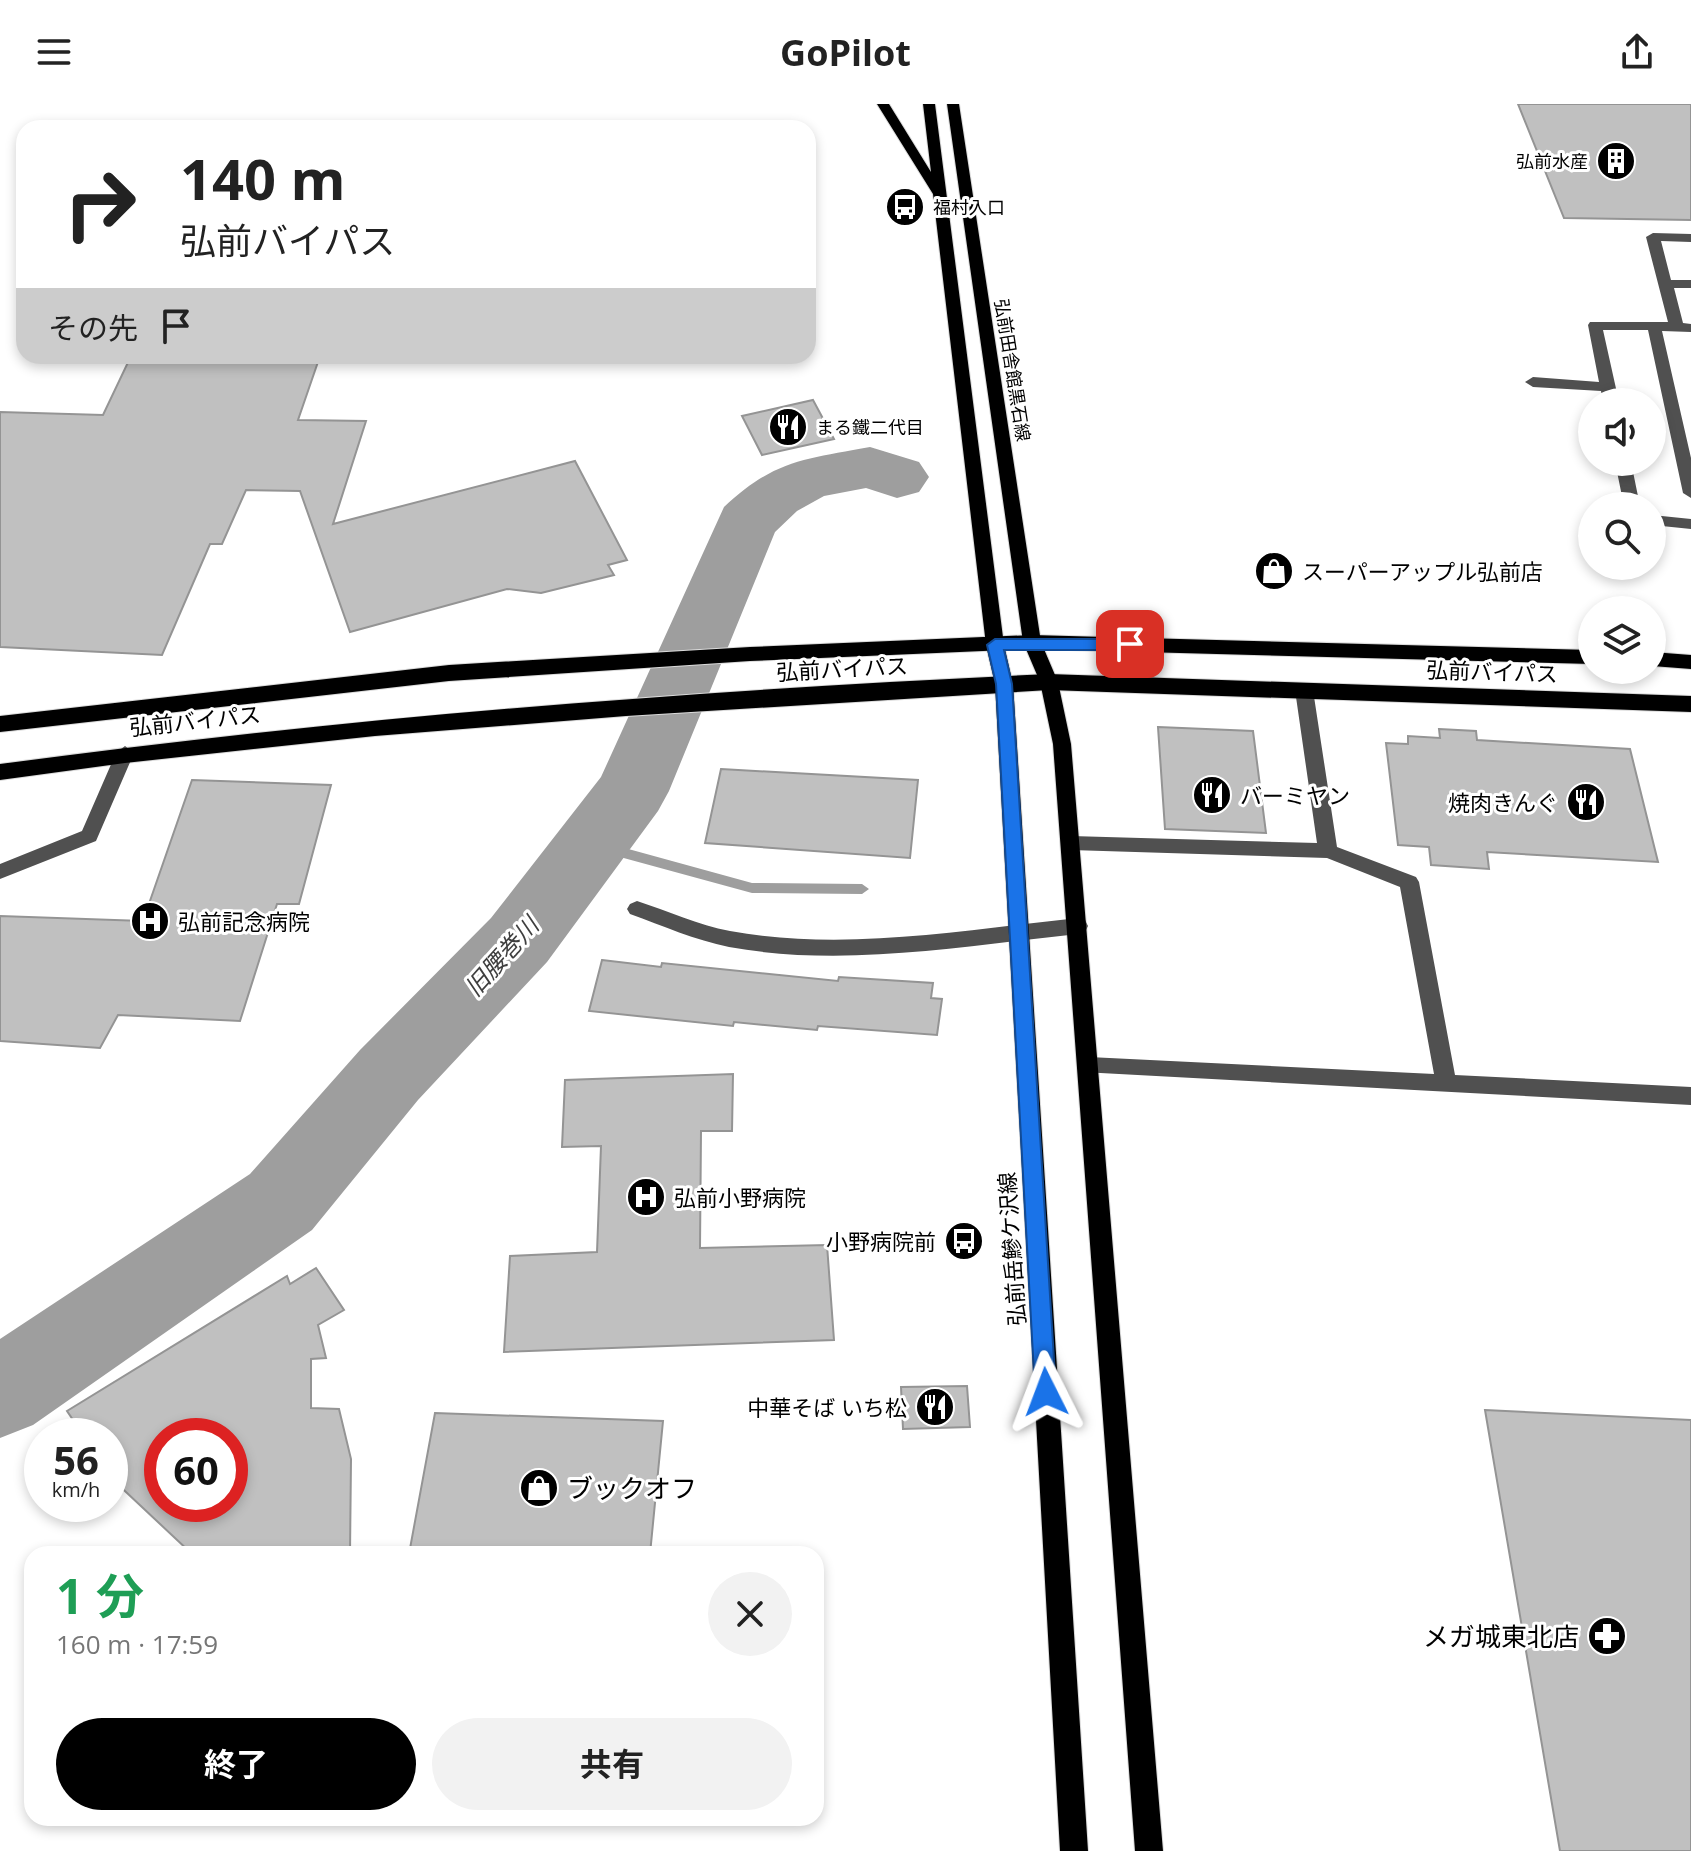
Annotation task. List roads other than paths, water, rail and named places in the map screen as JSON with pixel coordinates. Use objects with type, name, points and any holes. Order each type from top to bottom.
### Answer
[{"type":"highway","name":"弘前バイパス","points":[[0,724],[449,673],[750,654],[1032,642],[1578,657]]},
{"type":"highway","points":[[1666,660],[1691,662]]},
{"type":"highway","name":"弘前バイパス","points":[[0,772],[125,753],[455,720],[640,705],[1049,682],[1691,704]]},
{"type":"main road","points":[[883,104],[941,201]]},
{"type":"main road","points":[[929,104],[995,645]]},
{"type":"main road","name":"弘前田舎館黒石線","points":[[953,104],[1032,642],[1049,682],[1062,744],[1149,1851]]},
{"type":"main road","name":"弘前岳鰺ケ沢線","points":[[995,645],[1004,684],[1074,1851]]},
{"type":"street","points":[[1609,388],[1595,325],[1684,327],[1665,284],[1653,237],[1691,238]]},
{"type":"street","points":[[1665,284],[1691,284]]},
{"type":"street","points":[[1654,326],[1691,493]]},
{"type":"street","points":[[1533,382],[1578,389]]},
{"type":"street","points":[[1666,521],[1691,524]]},
{"type":"street","points":[[1304,690],[1328,851]]},
{"type":"street","points":[[0,872],[89,836],[125,753]]},
{"type":"street","points":[[1071,843],[1328,851],[1409,882],[1446,1083]]},
{"type":"street","points":[[637,909],[729,938],[796,946],[888,944],[1078,926]]},
{"type":"street","points":[[1089,1066],[1691,1096]]},
{"type":"waterway","name":"旧腰巻川","points":[[0,1393],[281,1202],[389,1075],[519,940],[632,791],[747,522],[774,496],[807,479],[870,467],[897,477]]},
{"type":"waterway","points":[[592,844],[752,888],[862,889]]},
{"type":"place","name":"弘前水産","points":[[1616,161]]},
{"type":"place","name":"福村入口","points":[[905,207]]},
{"type":"place","name":"まる鐵二代目","points":[[788,427]]},
{"type":"place","name":"スーパーアップル弘前店","points":[[1274,571]]},
{"type":"place","name":"バーミヤン","points":[[1212,795]]},
{"type":"place","name":"焼肉きんぐ","points":[[1586,802]]},
{"type":"place","name":"弘前記念病院","points":[[150,921]]},
{"type":"place","name":"弘前小野病院","points":[[646,1197]]},
{"type":"place","name":"小野病院前","points":[[964,1241]]},
{"type":"place","name":"中華そば いち松","points":[[935,1407]]},
{"type":"place","name":"ブックオフ","points":[[539,1488]]},
{"type":"place","name":"メガ城東北店","points":[[1607,1636]]}]
